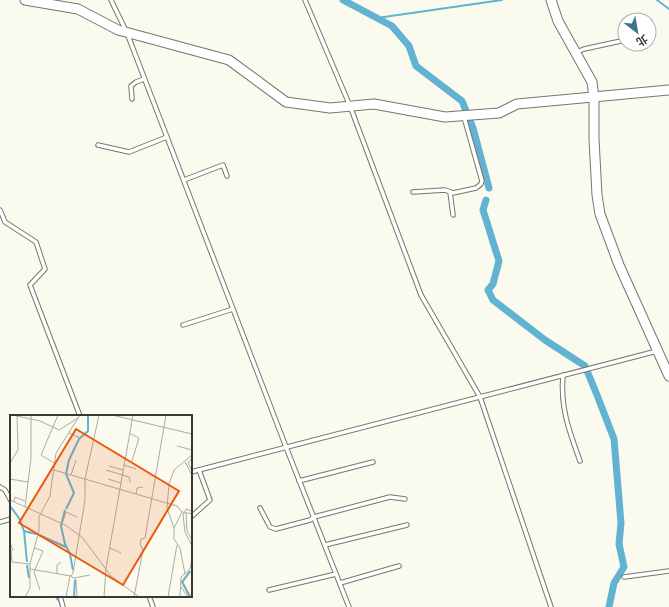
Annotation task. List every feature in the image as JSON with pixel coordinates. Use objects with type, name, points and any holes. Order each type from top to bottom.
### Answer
[{"type":"street","points":[[25,0],[78,9],[118,30],[229,60],[286,102],[330,108],[374,104],[444,117],[499,113],[517,104],[669,90]]},
{"type":"street","points":[[551,0],[558,21],[592,82],[594,98],[594,147],[597,194],[600,214],[619,265],[669,376]]},
{"type":"lane","points":[[111,0],[127,33],[349,607]]},
{"type":"lane","points":[[305,0],[350,106],[421,295],[480,397],[551,607]]},
{"type":"lane","points":[[575,53],[584,49],[617,43]]},
{"type":"lane","points":[[132,98],[131,86],[144,79]]},
{"type":"lane","points":[[413,192],[445,190],[453,193],[476,188],[481,184],[482,181],[464,116]]},
{"type":"lane","points":[[98,145],[129,152],[167,136]]},
{"type":"lane","points":[[184,180],[223,165],[228,176]]},
{"type":"lane","points":[[450,192],[453,215]]},
{"type":"lane","points":[[0,210],[4,222],[36,242],[45,269],[30,285],[80,415]]},
{"type":"lane","points":[[183,325],[233,309]]},
{"type":"lane","points":[[192,472],[657,351]]},
{"type":"lane","points":[[562,375],[561,393],[568,428],[580,461]]},
{"type":"lane","points":[[299,481],[373,462]]},
{"type":"lane","points":[[192,516],[210,500],[199,470]]},
{"type":"lane","points":[[0,487],[5,490],[10,499]]},
{"type":"lane","points":[[260,508],[270,527],[276,529],[310,520],[314,517],[390,497],[405,499]]},
{"type":"lane","points":[[0,522],[10,519]]},
{"type":"lane","points":[[325,545],[407,525]]},
{"type":"lane","points":[[340,583],[398,566]]},
{"type":"lane","points":[[624,577],[669,572]]},
{"type":"lane","points":[[269,590],[336,574]]},
{"type":"lane","points":[[60,597],[63,607]]},
{"type":"lane","points":[[149,597],[153,607]]},
{"type":"waterway","points":[[343,0],[392,26],[409,46],[416,66],[462,101],[473,128],[489,188]]},
{"type":"waterway","points":[[377,18],[502,0]]},
{"type":"waterway","points":[[657,0],[669,9]]},
{"type":"waterway","points":[[486,200],[483,210],[499,261],[493,284],[488,290],[493,300],[545,340],[585,366],[614,439],[621,523],[619,544],[624,567],[614,583],[609,607]]},
{"type":"waterway","points":[[56,597],[60,602],[61,607]]}]
